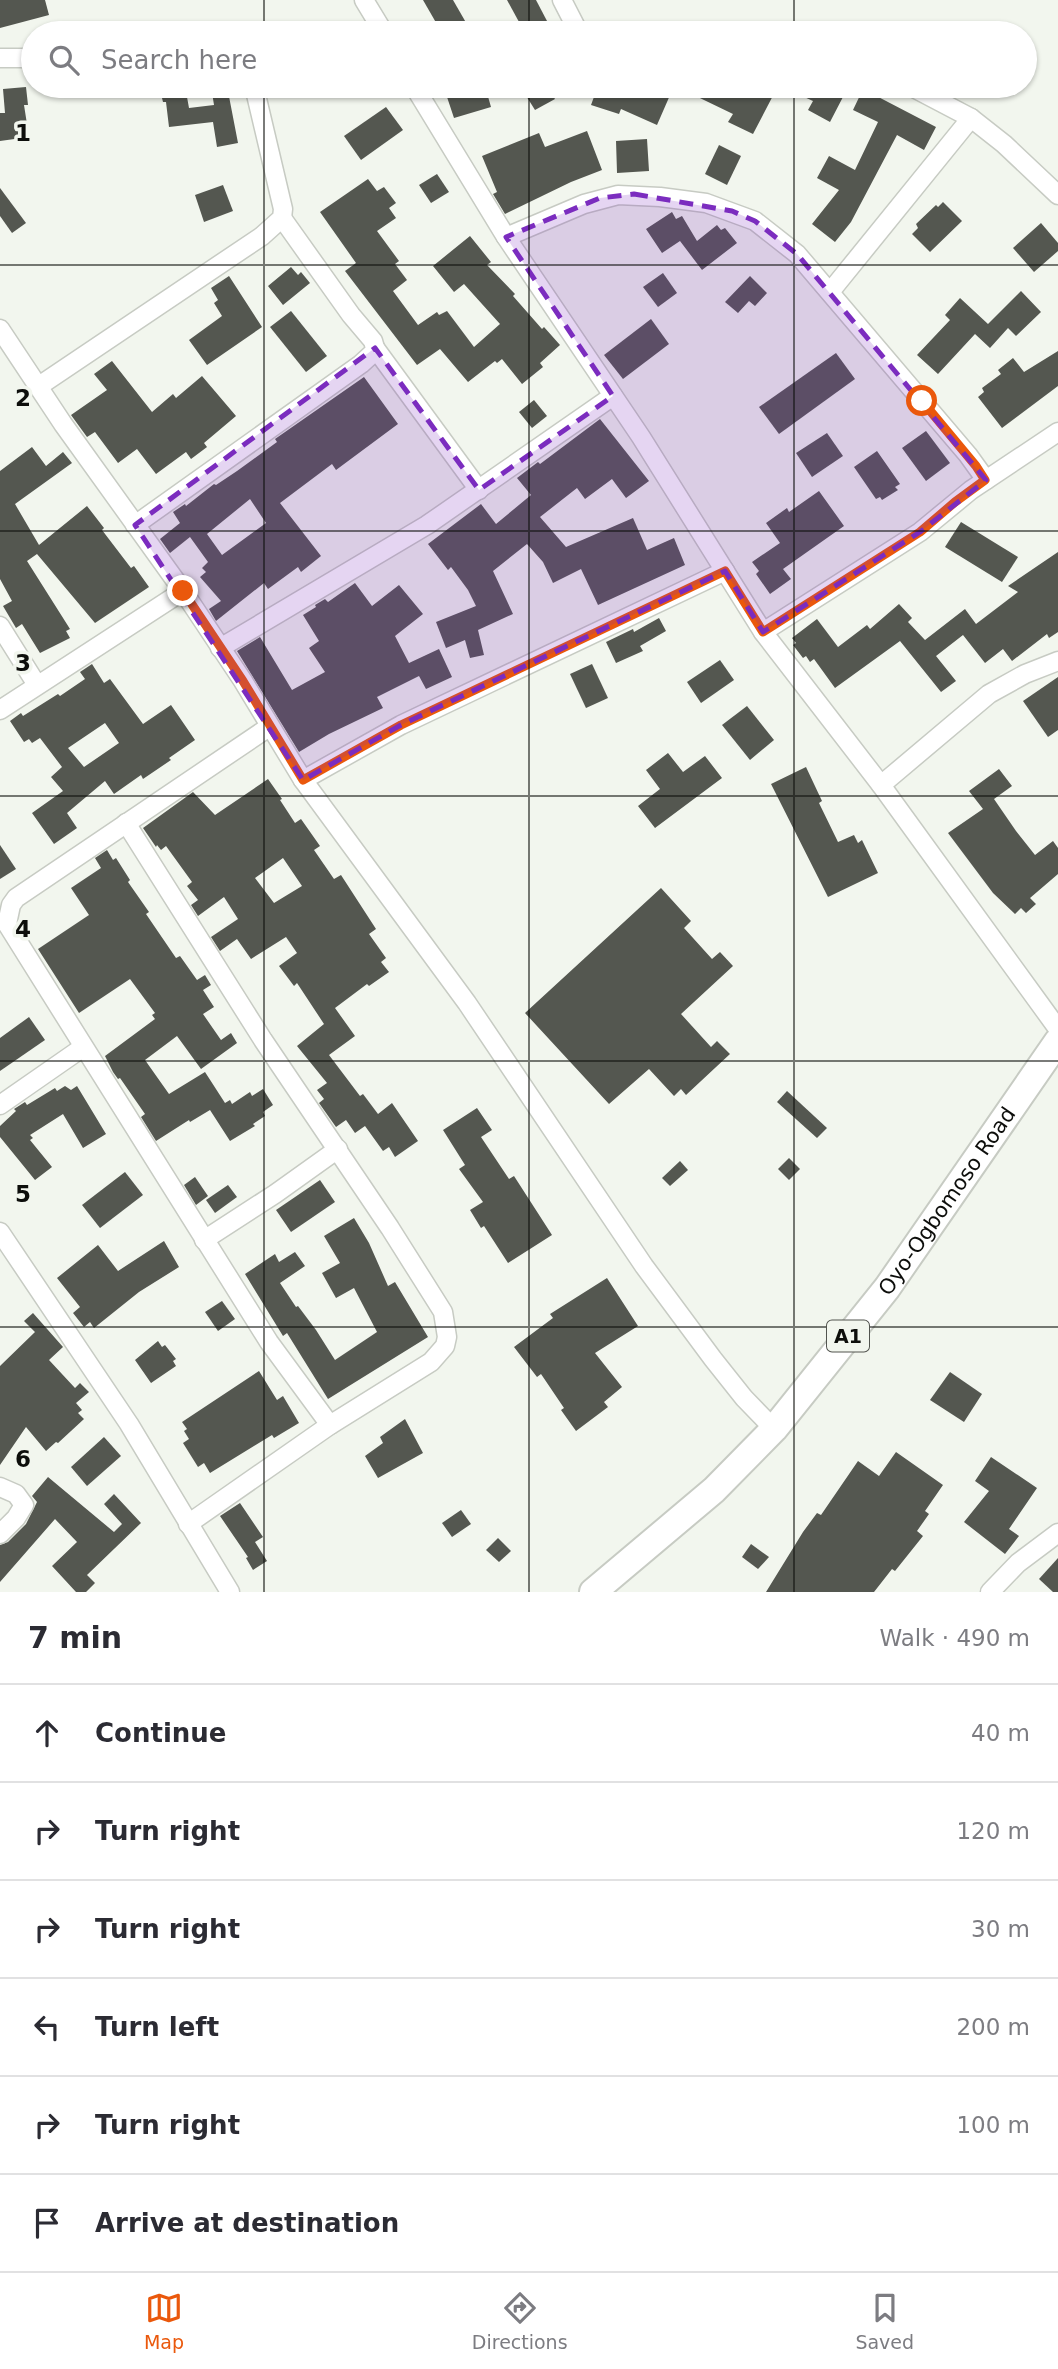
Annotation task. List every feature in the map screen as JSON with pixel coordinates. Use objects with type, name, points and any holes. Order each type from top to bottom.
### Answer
[{"type":"highway","name":"Oyo-Ogbomoso Road","points":[[593,1592],[714,1490],[774,1429],[887,1288],[1058,1041]]},
{"type":"street","points":[[363,0],[376,21]]},
{"type":"street","points":[[562,0],[573,21]]},
{"type":"street","points":[[0,58],[21,58]]},
{"type":"street","points":[[39,386],[241,250],[282,218],[283,209],[257,98]]},
{"type":"street","points":[[421,98],[506,237],[614,396],[763,632],[881,785],[1058,1029]]},
{"type":"street","points":[[933,98],[971,118],[1004,144],[1058,195]]},
{"type":"street","points":[[830,292],[971,118]]},
{"type":"street","points":[[506,237],[584,204],[618,195],[706,203],[755,221],[797,254],[968,455],[985,480]]},
{"type":"street","points":[[282,218],[479,490]]},
{"type":"street","points":[[0,329],[63,424],[183,591],[243,681],[303,780],[467,1003],[644,1266],[728,1378],[774,1429]]},
{"type":"street","points":[[135,525],[361,364],[375,348]]},
{"type":"street","points":[[220,648],[363,565],[479,490],[614,396]]},
{"type":"street","points":[[763,632],[920,532],[985,480],[1058,432]]},
{"type":"street","points":[[303,780],[401,725],[725,571]]},
{"type":"street","points":[[0,710],[183,591]]},
{"type":"street","points":[[0,626],[37,685]]},
{"type":"street","points":[[881,785],[989,694],[1025,674],[1058,661]]},
{"type":"street","points":[[269,727],[16,898],[3,921],[70,1023],[82,1048],[269,1342],[330,1425]]},
{"type":"street","points":[[126,823],[263,1040],[338,1149],[443,1312],[447,1337],[445,1346],[431,1362],[330,1425],[188,1524]]},
{"type":"street","points":[[0,1105],[82,1048]]},
{"type":"street","points":[[204,1240],[338,1149]]},
{"type":"street","points":[[0,1232],[129,1424],[230,1592]]},
{"type":"street","points":[[0,1487],[16,1494],[24,1505],[0,1534]]},
{"type":"street","points":[[990,1592],[1018,1563],[1058,1533]]},
{"type":"highlighted area","points":[[634,194],[732,211],[755,221],[797,254],[986,480],[920,532],[763,632],[725,571],[401,725],[303,780],[135,525],[375,348],[479,490],[613,396],[506,237],[600,198]]},
{"type":"building","points":[[0,0],[45,0],[49,15],[0,28]]},
{"type":"building","points":[[423,0],[453,0],[465,21],[435,21]]},
{"type":"building","points":[[507,0],[536,0],[547,21],[518,21]]},
{"type":"building","points":[[21,87],[21,98],[27,98],[28,105],[24,105],[29,137],[0,141],[0,113],[5,113],[3,89]]},
{"type":"building","points":[[162,98],[187,98],[189,108],[214,105],[213,98],[229,98],[238,143],[217,147],[213,122],[169,127],[166,102],[163,102]]},
{"type":"building","points":[[447,98],[488,98],[491,107],[454,118]]},
{"type":"building","points":[[528,98],[555,99],[535,110]]},
{"type":"building","points":[[594,98],[669,98],[657,125],[621,109],[619,114],[591,105]]},
{"type":"building","points":[[700,98],[772,98],[753,134],[728,122],[733,114]]},
{"type":"building","points":[[806,98],[842,98],[830,122],[808,110],[813,101]]},
{"type":"building","points":[[859,98],[880,98],[936,127],[924,150],[897,135],[851,222],[835,242],[812,224],[839,190],[817,178],[829,156],[855,170],[878,122],[853,110]]},
{"type":"building","points":[[386,107],[403,130],[361,160],[344,136]]},
{"type":"building","points":[[587,131],[602,170],[505,214],[493,194],[497,192],[482,156],[539,133],[545,147]]},
{"type":"building","points":[[647,139],[649,171],[617,173],[616,141]]},
{"type":"building","points":[[719,145],[741,156],[727,185],[705,174]]},
{"type":"building","points":[[437,174],[449,192],[431,203],[419,185]]},
{"type":"building","points":[[368,179],[377,191],[384,187],[396,203],[389,208],[396,218],[377,231],[399,261],[395,264],[407,280],[393,291],[418,325],[437,312],[439,315],[447,311],[474,347],[500,324],[464,284],[454,292],[433,266],[470,236],[491,262],[487,265],[515,294],[513,296],[542,329],[544,327],[560,345],[540,363],[543,367],[522,384],[502,359],[497,363],[495,361],[468,382],[440,349],[417,365],[345,271],[356,263],[320,212]]},
{"type":"building","points":[[223,185],[233,211],[204,222],[195,195]]},
{"type":"building","points":[[0,188],[26,223],[12,233],[0,216]]},
{"type":"building","points":[[943,202],[962,221],[930,252],[912,234],[918,228],[916,224]]},
{"type":"building","points":[[672,212],[676,219],[682,216],[697,241],[717,225],[721,230],[725,228],[737,243],[702,270],[680,241],[662,253],[646,229]]},
{"type":"building","points":[[1041,223],[1058,243],[1058,251],[1034,272],[1013,248]]},
{"type":"building","points":[[291,267],[298,275],[301,272],[310,283],[283,305],[268,286]]},
{"type":"building","points":[[663,273],[677,293],[658,307],[643,287]]},
{"type":"building","points":[[229,276],[262,327],[207,365],[189,340],[222,316],[214,303],[218,300],[211,288]]},
{"type":"building","points":[[750,276],[767,293],[755,306],[749,301],[738,313],[725,302]]},
{"type":"building","points":[[1021,291],[1041,312],[1016,336],[1008,328],[990,348],[975,334],[938,374],[917,355],[950,320],[945,315],[960,298],[988,324]]},
{"type":"building","points":[[291,311],[327,356],[306,372],[270,327]]},
{"type":"building","points":[[651,319],[669,344],[623,379],[604,355]]},
{"type":"building","points":[[1058,351],[1058,386],[1002,428],[978,397],[984,392],[982,388],[1001,374],[998,370],[1013,358],[1024,372]]},
{"type":"building","points":[[836,353],[855,379],[779,434],[759,407]]},
{"type":"building","points":[[112,361],[152,412],[173,394],[176,398],[202,376],[236,416],[204,443],[207,447],[191,459],[186,452],[156,474],[137,449],[118,463],[95,432],[87,437],[71,415],[107,390],[94,374]]},
{"type":"building","points":[[364,377],[398,424],[336,470],[332,464],[280,503],[321,556],[301,572],[298,567],[268,589],[264,583],[216,621],[209,609],[221,601],[200,577],[206,572],[202,568],[208,562],[190,537],[170,553],[160,539],[180,523],[173,512],[237,471],[277,442],[275,439]],"holes":[[[250,499],[266,523],[222,555],[207,534]]]},
{"type":"building","points":[[534,400],[547,416],[532,428],[519,412]]},
{"type":"building","points":[[600,419],[649,481],[626,498],[612,479],[585,499],[577,488],[540,517],[566,547],[633,518],[647,550],[674,538],[685,565],[598,605],[581,569],[553,583],[543,562],[527,544],[493,571],[513,614],[478,630],[484,655],[470,658],[465,640],[446,648],[436,622],[476,606],[451,567],[448,570],[428,544],[481,504],[496,524],[531,495],[517,478]]},
{"type":"building","points":[[926,431],[950,463],[926,481],[902,448]]},
{"type":"building","points":[[827,433],[843,456],[812,477],[796,453]]},
{"type":"building","points":[[32,447],[46,466],[63,452],[72,463],[15,504],[39,545],[87,506],[131,568],[134,566],[149,587],[95,623],[37,554],[27,561],[70,629],[66,631],[70,638],[40,653],[22,624],[16,628],[3,606],[12,601],[0,579],[0,471]]},
{"type":"building","points":[[877,451],[900,484],[895,487],[898,490],[882,500],[880,497],[876,499],[854,467]]},
{"type":"building","points":[[819,491],[844,526],[783,569],[791,579],[770,594],[756,574],[759,571],[752,562],[780,543],[766,523],[787,508],[789,512]]},
{"type":"building","points":[[961,522],[1018,557],[1002,582],[945,547]]},
{"type":"building","points":[[1058,552],[1058,632],[1049,638],[1047,634],[1012,661],[1003,649],[985,663],[963,635],[936,656],[956,681],[941,692],[900,641],[835,688],[814,659],[810,662],[806,656],[803,658],[793,645],[796,643],[792,638],[817,619],[838,647],[867,625],[870,629],[899,604],[912,618],[908,622],[925,640],[965,609],[976,624],[1018,592],[1008,586]]},
{"type":"building","points":[[355,583],[372,606],[399,585],[423,614],[395,636],[409,663],[439,649],[452,677],[426,689],[419,676],[377,697],[383,708],[299,752],[237,651],[260,637],[292,690],[325,672],[309,648],[319,641],[303,615],[316,607],[315,605],[325,599],[328,602]]},
{"type":"building","points":[[659,618],[666,631],[640,646],[643,651],[616,663],[606,642],[633,629],[634,632]]},
{"type":"building","points":[[720,660],[734,680],[701,703],[687,682]]},
{"type":"building","points":[[92,664],[104,683],[110,679],[143,724],[171,705],[195,740],[143,779],[141,775],[114,794],[105,781],[67,813],[77,828],[54,844],[32,813],[63,791],[51,777],[62,767],[40,738],[32,743],[29,739],[24,742],[10,721],[58,694],[60,696],[85,679],[80,672]],"holes":[[[105,723],[119,743],[84,767],[68,748]]]},
{"type":"building","points":[[592,664],[608,698],[586,708],[570,674]]},
{"type":"building","points":[[1058,677],[1058,730],[1048,737],[1023,701]]},
{"type":"building","points":[[747,706],[774,740],[750,760],[722,725]]},
{"type":"building","points":[[668,753],[683,772],[705,756],[722,778],[655,828],[638,806],[660,789],[646,770]]},
{"type":"building","points":[[806,767],[822,801],[819,803],[838,842],[854,835],[858,843],[862,840],[878,873],[828,897],[771,784]]},
{"type":"building","points":[[999,769],[1012,786],[994,799],[1016,831],[1035,855],[1053,841],[1058,848],[1058,874],[1030,898],[1036,904],[1026,913],[1021,908],[1015,914],[993,893],[948,833],[983,809],[969,791]]},
{"type":"building","points":[[268,779],[295,823],[301,819],[320,846],[314,850],[334,879],[341,875],[376,929],[369,934],[386,958],[381,962],[389,972],[369,986],[367,984],[335,1008],[355,1036],[329,1055],[360,1096],[363,1094],[378,1114],[392,1103],[418,1141],[395,1157],[389,1147],[383,1151],[365,1126],[355,1133],[346,1120],[336,1127],[319,1103],[324,1099],[317,1090],[327,1083],[297,1046],[324,1024],[297,983],[294,986],[279,966],[297,953],[286,937],[251,959],[237,939],[220,951],[211,937],[238,919],[224,897],[198,916],[191,905],[198,900],[187,886],[192,882],[166,846],[161,850],[157,845],[156,847],[143,828],[193,792],[215,815]],"holes":[[[283,858],[302,886],[274,903],[255,878]]]},
{"type":"building","points":[[0,845],[16,869],[0,879]]},
{"type":"building","points":[[107,850],[113,860],[116,858],[130,880],[128,882],[149,912],[146,914],[176,958],[180,956],[197,980],[205,975],[211,985],[203,990],[214,1007],[203,1014],[221,1040],[231,1033],[237,1043],[201,1069],[177,1036],[145,1060],[169,1094],[205,1072],[225,1103],[230,1100],[232,1104],[250,1092],[252,1096],[263,1089],[273,1105],[263,1112],[265,1116],[253,1124],[255,1126],[230,1141],[210,1110],[156,1141],[141,1117],[145,1114],[113,1072],[105,1056],[155,1019],[152,1015],[155,1013],[130,979],[79,1013],[38,949],[89,915],[71,888],[101,868],[95,858]]},
{"type":"building","points":[[661,888],[691,921],[684,928],[712,959],[720,952],[733,966],[681,1014],[711,1047],[717,1041],[730,1054],[686,1095],[681,1089],[674,1096],[649,1069],[609,1104],[525,1013]]},
{"type":"building","points":[[29,1017],[45,1040],[0,1071],[0,1038]]},
{"type":"building","points":[[65,1086],[71,1090],[77,1086],[106,1134],[83,1148],[63,1114],[30,1135],[33,1138],[30,1140],[52,1167],[35,1180],[0,1137],[0,1126],[16,1111],[14,1109],[25,1102],[27,1105],[55,1088],[57,1091]]},
{"type":"building","points":[[787,1091],[827,1128],[817,1138],[777,1102]]},
{"type":"building","points":[[477,1108],[492,1130],[481,1137],[509,1179],[514,1176],[552,1235],[508,1263],[470,1210],[483,1202],[459,1169],[465,1165],[443,1130]]},
{"type":"building","points":[[789,1158],[800,1169],[789,1180],[778,1169]]},
{"type":"building","points":[[680,1161],[688,1170],[670,1186],[662,1178]]},
{"type":"building","points":[[125,1172],[143,1195],[100,1228],[82,1205]]},
{"type":"building","points":[[195,1177],[208,1196],[196,1205],[184,1185]]},
{"type":"building","points":[[320,1180],[335,1202],[291,1232],[276,1210]]},
{"type":"building","points":[[228,1185],[237,1197],[215,1213],[206,1200]]},
{"type":"building","points":[[354,1218],[369,1243],[388,1286],[395,1282],[428,1337],[328,1399],[287,1333],[283,1336],[245,1274],[275,1254],[279,1262],[295,1252],[305,1266],[280,1283],[335,1360],[377,1332],[354,1288],[336,1298],[322,1273],[340,1263],[324,1236]]},
{"type":"building","points":[[164,1241],[179,1267],[139,1292],[94,1328],[90,1322],[84,1327],[73,1313],[80,1307],[57,1278],[98,1245],[118,1271]]},
{"type":"building","points":[[607,1278],[638,1326],[595,1353],[622,1387],[604,1402],[608,1407],[576,1431],[541,1374],[537,1377],[514,1347],[553,1318],[550,1314]]},
{"type":"building","points":[[222,1301],[235,1319],[218,1331],[205,1312]]},
{"type":"building","points":[[33,1313],[63,1347],[49,1360],[75,1388],[80,1383],[89,1392],[76,1403],[82,1410],[78,1413],[84,1419],[46,1451],[26,1427],[0,1465],[0,1366],[35,1332],[24,1321]]},
{"type":"building","points":[[158,1341],[162,1347],[165,1345],[176,1359],[173,1361],[176,1366],[151,1383],[135,1360]]},
{"type":"building","points":[[259,1371],[277,1400],[283,1396],[299,1423],[274,1438],[272,1435],[210,1473],[204,1463],[198,1467],[183,1443],[189,1439],[182,1422]]},
{"type":"building","points":[[950,1372],[982,1394],[964,1422],[930,1400]]},
{"type":"building","points":[[405,1419],[423,1453],[378,1478],[365,1456],[383,1443],[380,1437]]},
{"type":"building","points":[[104,1437],[121,1456],[87,1486],[71,1467]]},
{"type":"building","points":[[896,1452],[943,1485],[925,1511],[929,1514],[917,1531],[923,1536],[895,1571],[892,1569],[874,1592],[766,1592],[803,1532],[817,1513],[821,1515],[858,1461],[879,1476]]},
{"type":"building","points":[[991,1457],[1037,1488],[1009,1529],[1019,1536],[1005,1554],[964,1522],[989,1491],[975,1481]]},
{"type":"building","points":[[48,1477],[114,1532],[122,1524],[104,1504],[114,1494],[141,1523],[87,1575],[95,1583],[86,1592],[76,1592],[52,1566],[77,1542],[55,1519],[0,1582],[0,1545],[8,1542],[26,1524],[37,1502],[32,1496]]},
{"type":"building","points":[[240,1503],[263,1537],[255,1542],[267,1561],[253,1570],[246,1558],[248,1557],[220,1516]]},
{"type":"building","points":[[461,1510],[471,1524],[452,1537],[442,1523]]},
{"type":"building","points":[[498,1538],[511,1551],[499,1562],[486,1550]]},
{"type":"building","points":[[751,1544],[769,1557],[758,1569],[742,1557]]},
{"type":"building","points":[[1058,1558],[1058,1592],[1053,1592],[1039,1579]]},
{"type":"route","points":[[183,591],[243,681],[303,780],[401,725],[725,571],[763,632],[920,532],[985,480],[922,401]]}]
